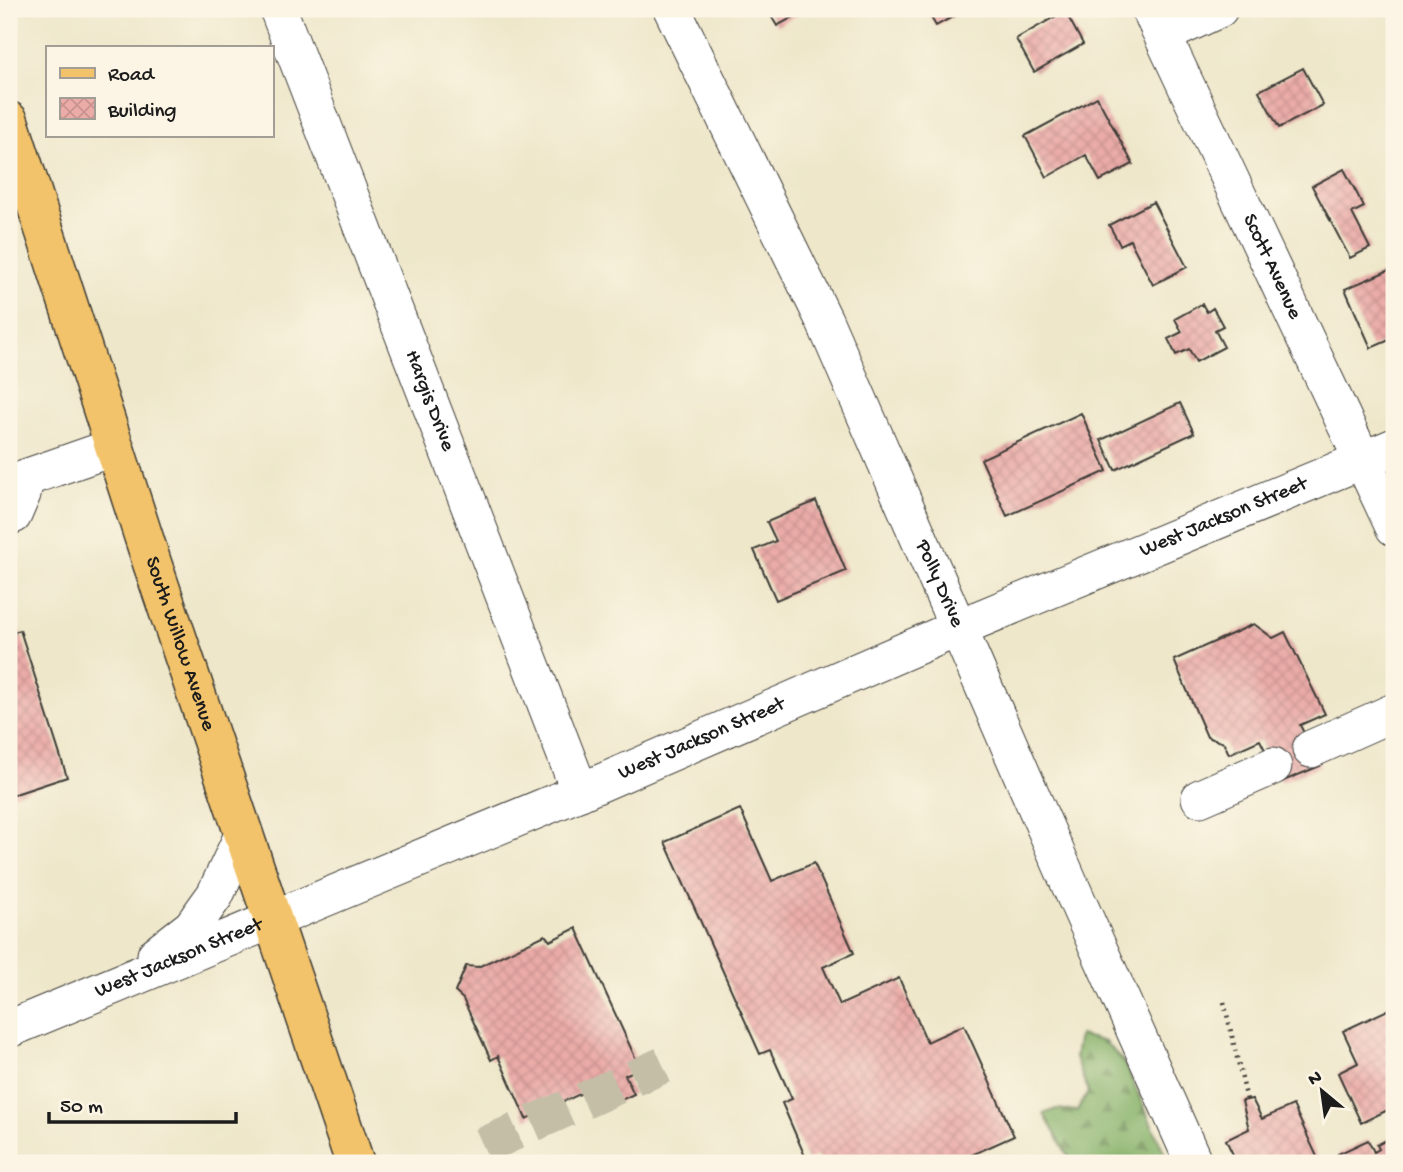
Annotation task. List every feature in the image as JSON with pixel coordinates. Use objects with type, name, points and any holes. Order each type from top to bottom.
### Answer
[{"type":"main road","name":"South Willow Avenue","points":[[9,121],[21,201],[114,447],[355,1163]]},
{"type":"street","name":"Hargis Drive","points":[[278,9],[580,792]]},
{"type":"street","name":"Polly Drive","points":[[672,9],[824,320],[1194,1163]]},
{"type":"street","points":[[1156,22],[1219,9]]},
{"type":"street","name":"Scott Avenue","points":[[1156,22],[1378,454],[1394,527]]},
{"type":"street","points":[[9,516],[13,515],[22,495],[25,478],[114,447]]},
{"type":"street","name":"West Jackson Street","points":[[9,1029],[580,792],[958,628],[1378,454]]},
{"type":"street","points":[[1311,749],[1394,712]]},
{"type":"street","points":[[1200,798],[1273,766]]},
{"type":"street","points":[[123,982],[192,927],[215,895],[244,833]]},
{"type":"path","points":[[1224,1002],[1247,1100]]},
{"type":"green space","points":[[1079,1035],[1105,1042],[1124,1062],[1169,1163],[1072,1163],[1044,1114],[1056,1109],[1077,1111],[1088,1092],[1075,1057]]},
{"type":"building","points":[[767,9],[808,9],[777,26]]},
{"type":"building","points":[[926,9],[967,9],[936,26]]},
{"type":"building","points":[[1065,11],[1083,44],[1034,72],[1016,39]]},
{"type":"building","points":[[1303,68],[1323,105],[1279,128],[1259,91]]},
{"type":"building","points":[[1097,97],[1133,164],[1100,181],[1086,155],[1047,177],[1025,136]]},
{"type":"building","points":[[1344,169],[1364,207],[1352,213],[1370,248],[1350,258],[1312,186]]},
{"type":"building","points":[[1153,202],[1187,267],[1153,285],[1130,240],[1120,245],[1109,225]]},
{"type":"building","points":[[1394,268],[1394,338],[1371,348],[1345,289]]},
{"type":"building","points":[[1202,304],[1207,312],[1213,308],[1223,326],[1215,330],[1224,347],[1196,362],[1189,349],[1176,355],[1168,339],[1182,332],[1175,319]]},
{"type":"building","points":[[1180,403],[1194,433],[1115,470],[1101,440]]},
{"type":"building","points":[[1081,413],[1107,471],[1007,516],[981,459]]},
{"type":"building","points":[[816,501],[846,571],[776,600],[754,550],[776,541],[767,522]]},
{"type":"building","points":[[1254,624],[1273,638],[1285,632],[1325,714],[1300,725],[1320,766],[1281,782],[1260,740],[1229,754],[1224,743],[1207,737],[1174,660]]},
{"type":"building","points":[[20,630],[67,777],[9,796],[9,634]]},
{"type":"building","points":[[740,809],[772,881],[814,863],[854,953],[823,967],[840,1005],[899,978],[927,1042],[964,1025],[1014,1136],[954,1163],[820,1163],[817,1156],[807,1161],[782,1103],[792,1099],[770,1050],[760,1054],[665,842]]},
{"type":"building","points":[[576,928],[640,1068],[625,1075],[634,1094],[604,1108],[595,1087],[526,1119],[498,1056],[491,1060],[463,999],[455,992],[466,966],[478,967],[545,935],[550,941]]},
{"type":"building","points":[[1394,1007],[1394,1107],[1361,1123],[1338,1073],[1358,1063],[1343,1031]]},
{"type":"building","points":[[1252,1099],[1262,1119],[1293,1105],[1320,1163],[1237,1163],[1226,1140],[1249,1129],[1242,1101]]},
{"type":"building","points":[[1394,1136],[1394,1163],[1342,1163],[1338,1154],[1368,1140],[1374,1152],[1379,1149],[1377,1145]]},
{"type":"tunnel","points":[[483,1146],[663,1065]]}]
